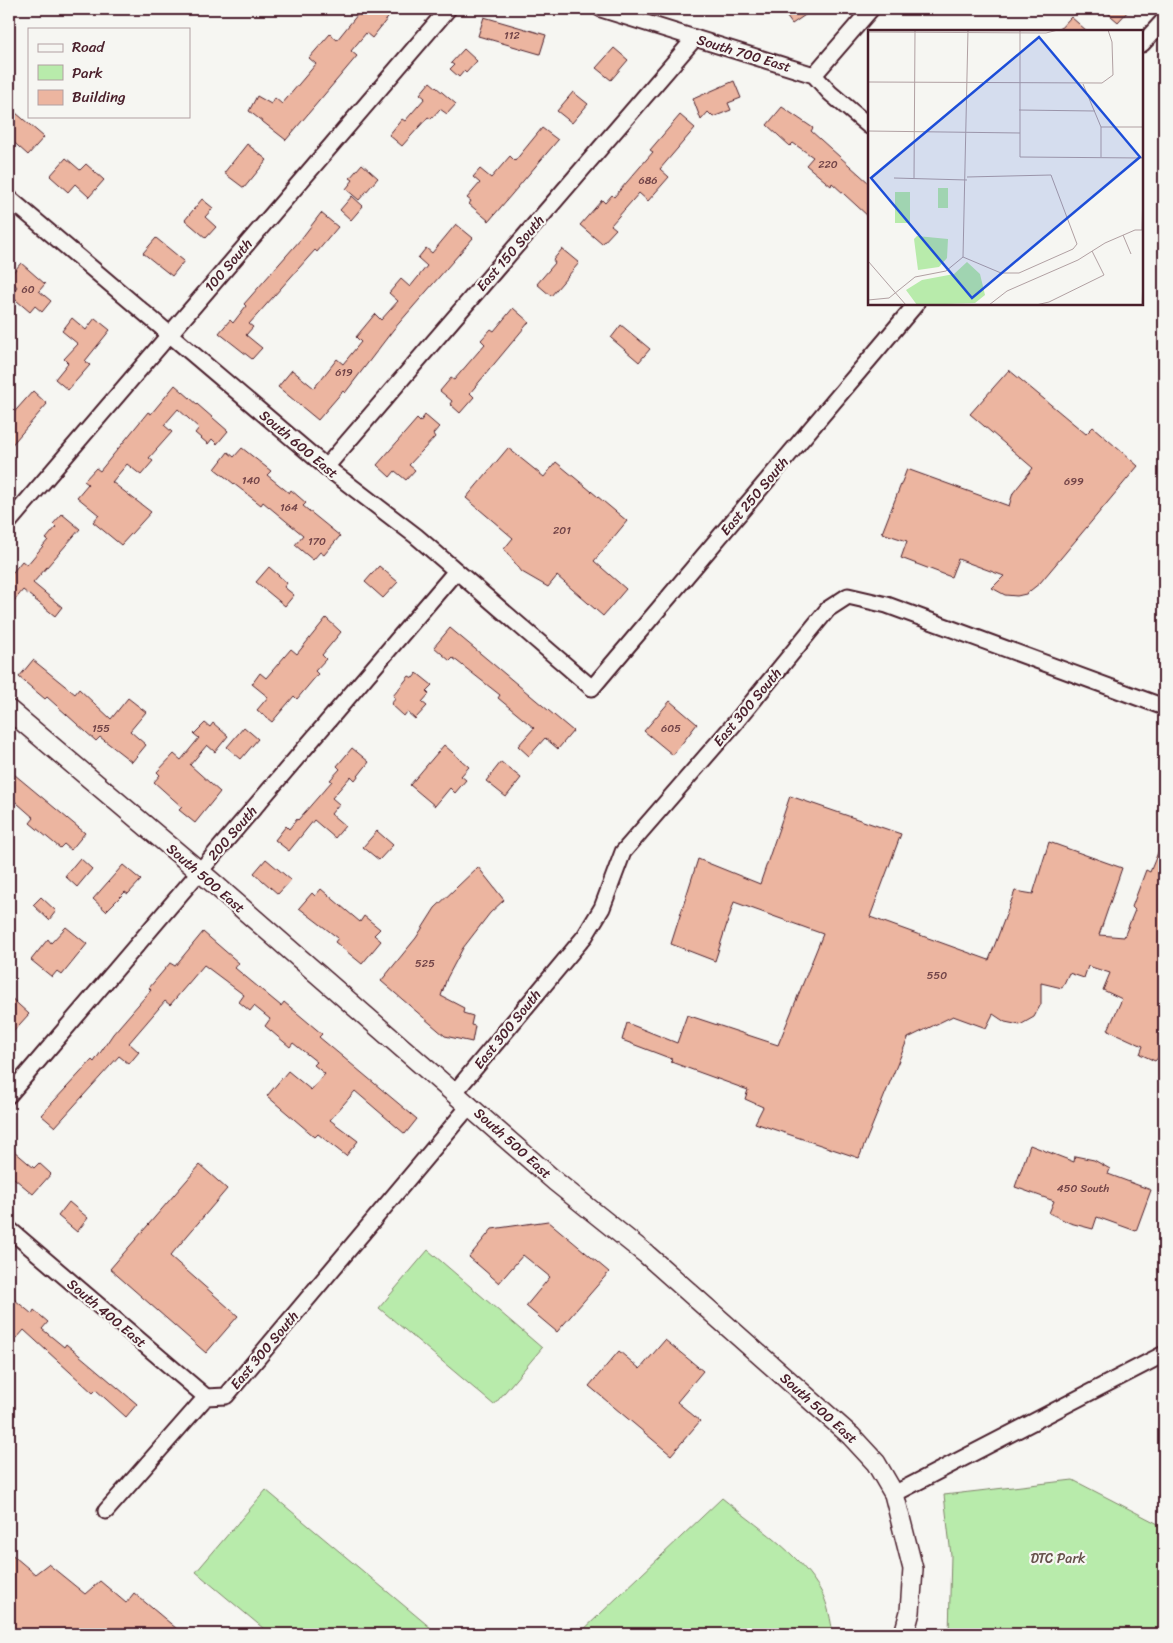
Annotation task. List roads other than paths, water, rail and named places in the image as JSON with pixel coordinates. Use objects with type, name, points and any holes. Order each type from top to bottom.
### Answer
[{"type":"street","name":"100 South","points":[[9,522],[448,9]]},
{"type":"street","name":"South 700 East","points":[[602,9],[814,75]]},
{"type":"street","points":[[868,125],[830,93],[814,75],[871,9]]},
{"type":"street","points":[[1143,43],[1164,20]]},
{"type":"street","name":"East 150 South","points":[[326,468],[695,38]]},
{"type":"street","name":"South 600 East","points":[[9,198],[326,468],[416,536],[592,688]]},
{"type":"street","name":"East 250 South","points":[[592,688],[915,305]]},
{"type":"street","name":"200 South","points":[[9,1095],[456,571]]},
{"type":"street","name":"East 300 South","points":[[455,1092],[585,936],[602,908],[623,852],[735,723],[828,610],[848,596],[886,605],[1164,707]]},
{"type":"street","name":"South 500 East","points":[[9,710],[455,1092],[556,1182],[646,1254],[851,1436],[876,1464],[894,1494],[913,1569],[910,1612],[904,1634]]},
{"type":"street","name":"East 300 South","points":[[206,1398],[226,1396],[470,1105]]},
{"type":"street","name":"South 400 East","points":[[9,1229],[206,1398]]},
{"type":"street","points":[[894,1494],[1164,1354]]},
{"type":"street","points":[[106,1511],[206,1398]]},
{"type":"park label","name":"DTC Park","points":[[1058,1558]]}]
